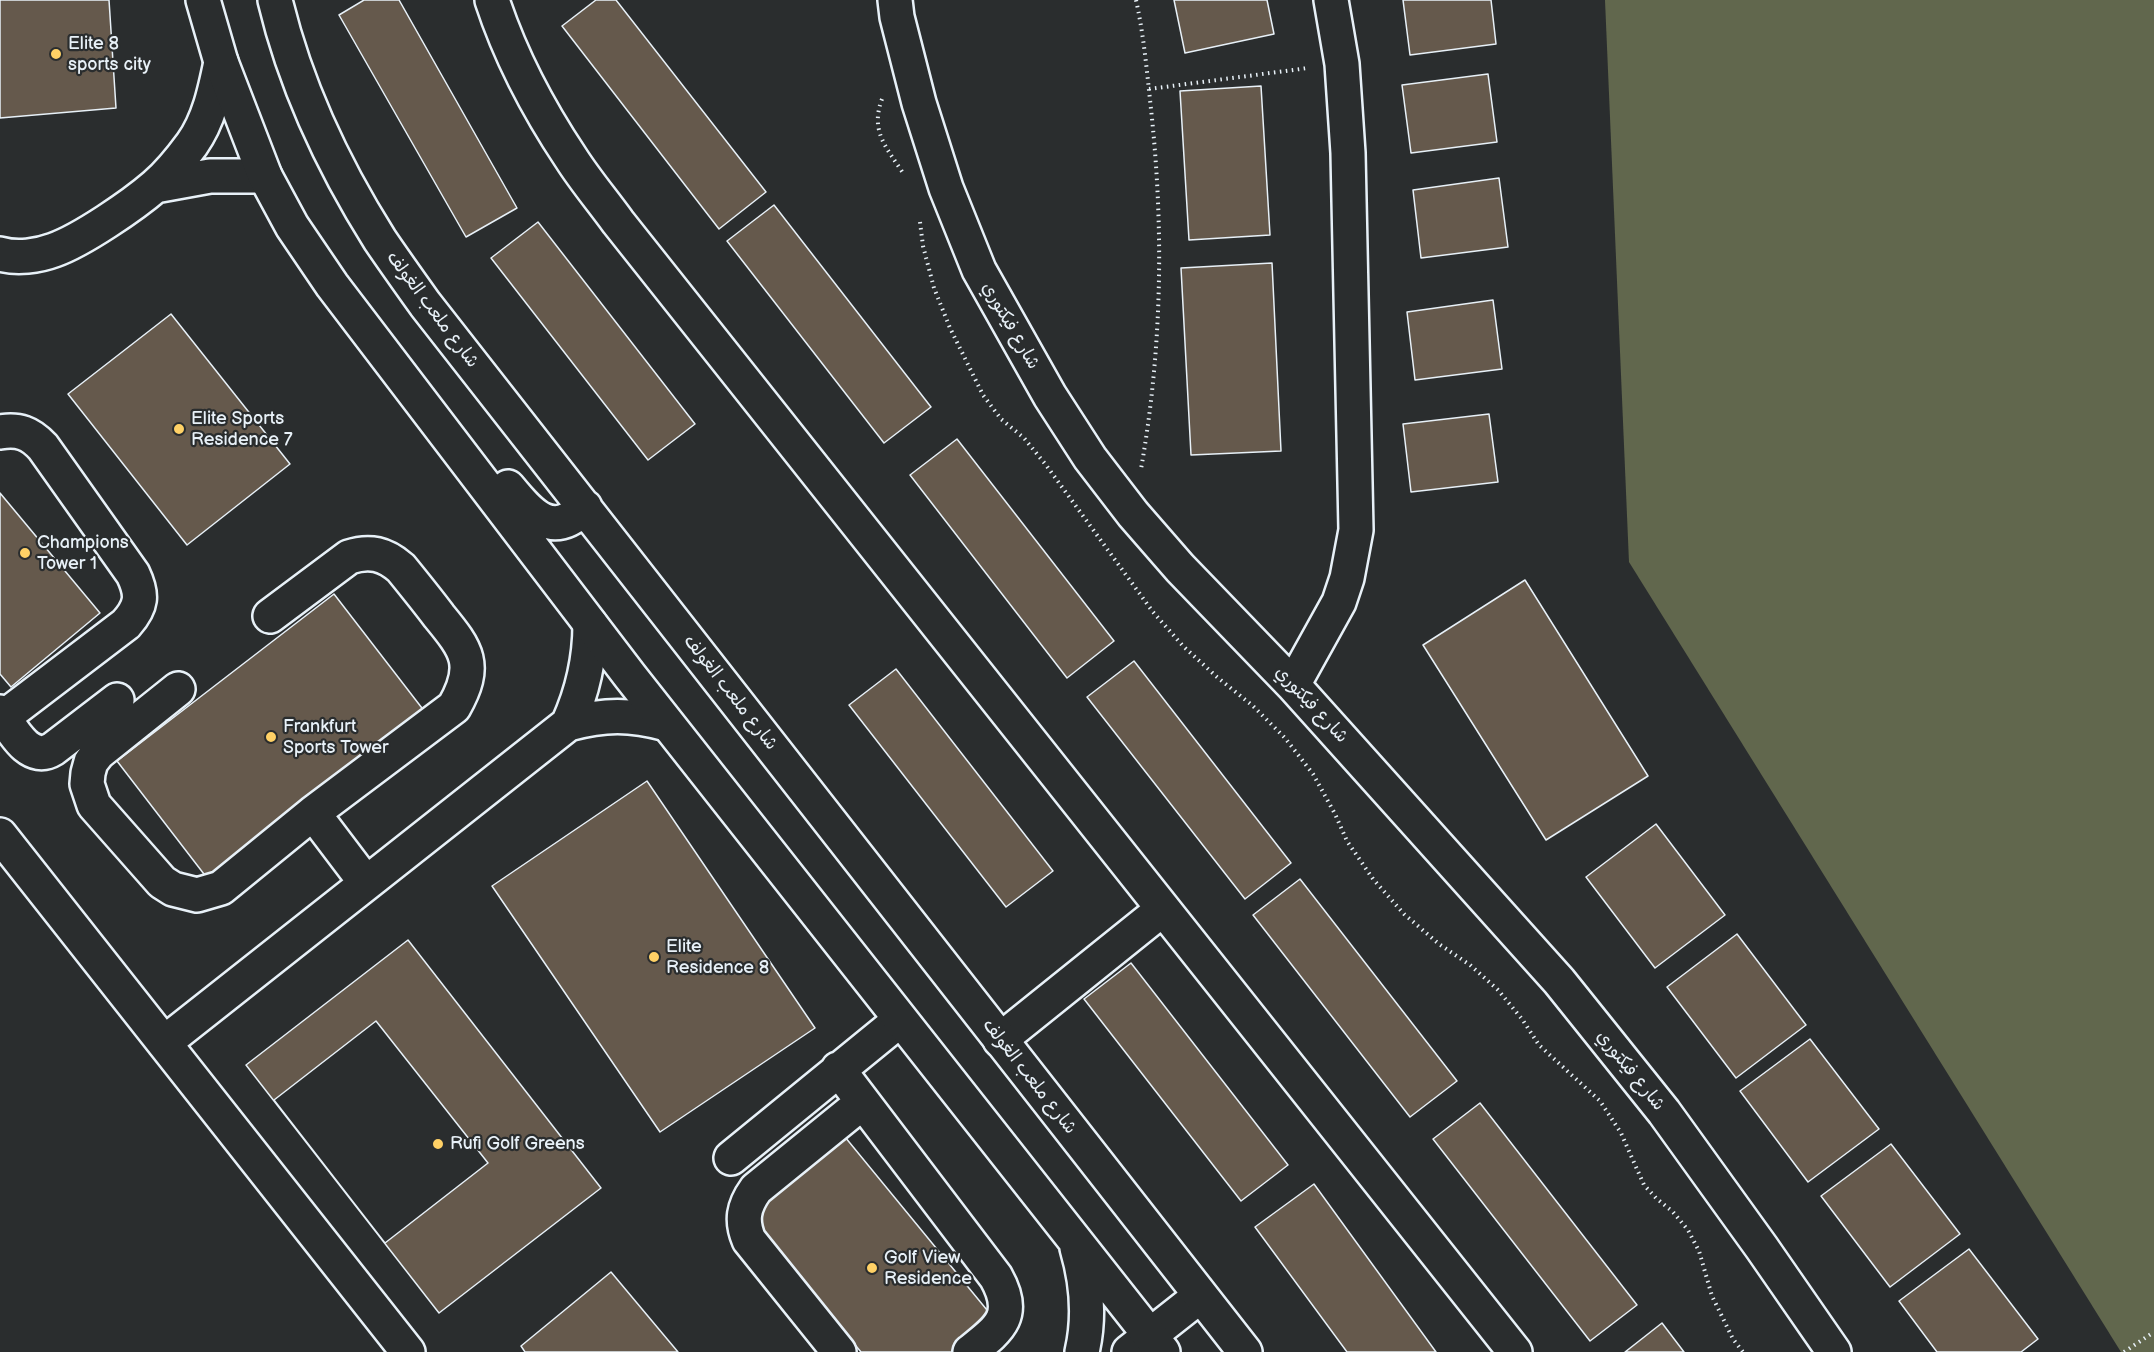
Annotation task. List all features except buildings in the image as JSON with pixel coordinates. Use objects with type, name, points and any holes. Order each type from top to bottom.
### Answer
[{"type":"street","points":[[203,0],[221,62],[266,176],[292,225],[332,285],[590,624],[1075,1240],[1148,1347],[1200,1296]]},
{"type":"street","name":"شارع ملعب الغولف","points":[[275,0],[280,25],[308,99],[340,171],[380,240],[425,304],[1245,1352]]},
{"type":"street","points":[[492,0],[531,90],[578,167],[618,222],[1515,1352]]},
{"type":"street","name":"شارع فيكتوري","points":[[895,0],[919,103],[946,188],[979,270],[1050,396],[1090,458],[1133,514],[1180,568],[1293,685],[1559,981],[1664,1112],[1834,1352]]},
{"type":"street","points":[[1293,685],[1339,602],[1347,578],[1356,530],[1348,153],[1342,64],[1331,0]]},
{"type":"street","points":[[0,254],[30,256],[55,250],[91,231],[155,186],[193,142],[206,118],[216,91],[221,62]]},
{"type":"street","points":[[155,186],[210,176],[266,176]]},
{"type":"street","points":[[418,398],[429,400],[448,412],[528,512],[538,519],[551,523],[564,522],[585,507]]},
{"type":"street","points":[[0,432],[12,430],[24,432],[43,447],[133,574],[139,587],[140,600],[136,614],[126,624],[2,714],[26,745],[36,753],[48,753],[110,694]]},
{"type":"street","points":[[178,689],[98,753],[91,762],[87,784],[94,805],[162,882],[173,889],[197,895],[221,888],[313,813],[454,707],[463,692],[467,676],[466,659],[461,643],[401,568],[391,559],[377,553],[349,556],[270,616]]},
{"type":"street","points":[[568,724],[580,698],[587,669],[590,624]]},
{"type":"street","points":[[164,1043],[568,724],[593,717],[618,715],[643,717],[667,724]]},
{"type":"street","points":[[313,813],[366,883]]},
{"type":"street","points":[[0,836],[408,1352]]},
{"type":"street","points":[[1000,1040],[1163,909]]},
{"type":"street","points":[[731,1158],[900,1020]]},
{"type":"street","points":[[838,1069],[1003,1289],[1005,1309],[998,1329],[970,1352]]},
{"type":"street","points":[[839,1352],[749,1240],[744,1228],[743,1214],[747,1201],[756,1190],[863,1102]]},
{"type":"street","points":[[1075,1240],[1084,1273],[1087,1306],[1082,1352]]},
{"type":"path","points":[[1133,514],[1153,385],[1159,302],[1160,231],[1149,89],[1136,0]]},
{"type":"path","points":[[1149,89],[1342,64]]},
{"type":"path","points":[[2124,1352],[2154,1332]]},
{"type":"green space","points":[[1605,0],[2154,0],[2154,1352],[2121,1352],[1629,562]]},
{"type":"place","name":"Elite 8 sports city","points":[[56,54]]},
{"type":"place","name":"Elite Sports Residence 7","points":[[179,429]]},
{"type":"place","name":"Champions Tower 1","points":[[25,553]]},
{"type":"place","name":"Frankfurt Sports Tower","points":[[271,737]]},
{"type":"place","name":"Elite Residence 8","points":[[654,957]]},
{"type":"place","name":"Rufi Golf Greens","points":[[438,1144]]},
{"type":"place","name":"Golf View Residence","points":[[872,1268]]}]
